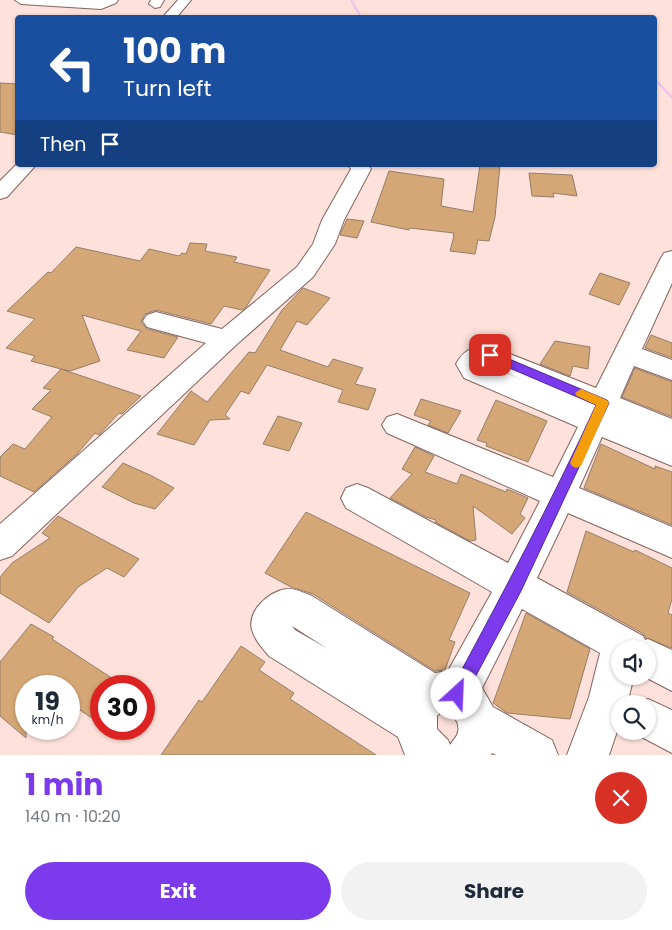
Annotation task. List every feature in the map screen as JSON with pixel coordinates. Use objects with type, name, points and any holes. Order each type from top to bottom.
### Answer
[{"type":"street","points":[[6,2],[21,0],[102,5],[112,0]]},
{"type":"street","points":[[171,15],[185,0]]},
{"type":"street","points":[[0,192],[24,167]]},
{"type":"street","points":[[0,545],[227,339],[305,272],[324,244],[333,220],[360,169],[359,167]]},
{"type":"street","points":[[537,755],[443,731],[560,495],[672,258]]},
{"type":"street","points":[[156,321],[227,339]]},
{"type":"street","points":[[626,353],[672,370]]},
{"type":"street","points":[[600,412],[672,432]]},
{"type":"street","points":[[600,412],[672,454]]},
{"type":"street","points":[[396,425],[672,543]]},
{"type":"street","points":[[356,498],[611,640]]},
{"type":"street","points":[[656,663],[672,671]]},
{"type":"street","points":[[588,755],[611,708]]},
{"type":"street","points":[[656,723],[672,732]]},
{"type":"building","points":[[0,83],[15,84],[15,134],[0,132]]},
{"type":"building","points":[[480,167],[500,167],[495,217],[489,241],[478,240],[475,254],[450,251],[454,233],[410,228],[409,230],[371,222],[389,171],[444,179],[441,206],[473,212]]},
{"type":"building","points":[[529,173],[572,175],[577,196],[553,193],[554,197],[532,196]]},
{"type":"building","points":[[347,219],[364,221],[357,238],[340,235]]},
{"type":"building","points":[[190,243],[207,244],[205,251],[237,257],[234,262],[270,270],[246,307],[242,310],[224,306],[211,324],[156,310],[145,314],[141,322],[147,329],[178,337],[164,358],[127,350],[141,331],[82,315],[100,361],[70,371],[31,361],[35,356],[6,348],[35,319],[7,311],[48,272],[51,273],[76,247],[140,261],[149,249],[179,256],[182,253],[186,254]]},
{"type":"building","points":[[600,273],[630,283],[619,305],[589,294]]},
{"type":"building","points":[[303,288],[330,298],[307,325],[297,321],[280,350],[328,367],[333,359],[363,368],[355,384],[376,389],[368,410],[338,402],[343,390],[267,365],[249,394],[241,391],[225,415],[230,419],[210,420],[194,445],[157,434],[191,391],[207,402],[249,352],[255,353],[282,310]]},
{"type":"building","points":[[651,335],[672,343],[672,358],[645,348]]},
{"type":"building","points":[[555,341],[590,347],[588,369],[573,366],[570,376],[540,364]]},
{"type":"building","points":[[635,368],[672,382],[672,417],[622,397]]},
{"type":"building","points":[[61,369],[141,396],[122,414],[119,413],[99,435],[95,433],[77,454],[34,492],[0,476],[0,457],[13,444],[25,449],[52,417],[32,409],[51,390],[43,388]]},
{"type":"building","points":[[421,399],[461,411],[448,433],[428,425],[431,421],[414,415]]},
{"type":"building","points":[[496,400],[547,421],[528,462],[486,446],[487,443],[477,440]]},
{"type":"building","points":[[278,416],[302,423],[289,451],[263,444]]},
{"type":"building","points":[[601,444],[655,469],[655,466],[672,472],[672,525],[584,488]]},
{"type":"building","points":[[415,447],[434,456],[425,472],[457,484],[461,474],[506,492],[507,489],[528,498],[520,514],[525,518],[512,534],[473,506],[476,540],[470,541],[435,522],[436,520],[426,517],[390,498],[412,474],[402,469]]},
{"type":"building","points":[[123,463],[174,488],[155,509],[134,503],[102,487]]},
{"type":"building","points":[[306,512],[470,593],[449,640],[455,642],[445,670],[435,671],[313,594],[291,587],[265,573]]},
{"type":"building","points":[[58,516],[139,559],[124,577],[107,568],[78,587],[49,623],[0,593],[0,577],[12,563],[50,538],[42,533]]},
{"type":"building","points":[[586,531],[634,552],[635,550],[672,568],[672,599],[668,613],[672,615],[672,648],[656,642],[656,640],[646,638],[644,634],[567,592]]},
{"type":"building","points":[[526,613],[590,649],[570,719],[507,713],[493,703]]},
{"type":"building","points":[[31,624],[54,637],[52,639],[107,675],[90,675],[90,717],[80,710],[80,675],[15,675],[15,729],[0,716],[0,662]]},
{"type":"building","points":[[241,646],[265,662],[259,670],[294,693],[290,699],[376,755],[161,755],[199,700],[202,702]]},
{"type":"waterway","points":[[351,0],[360,15]]},
{"type":"waterway","points":[[657,81],[672,98]]},
{"type":"slow traffic","points":[[576,463],[603,403],[581,393]]},
{"type":"route","points":[[457,694],[515,586],[575,466],[603,403],[490,355]]}]
